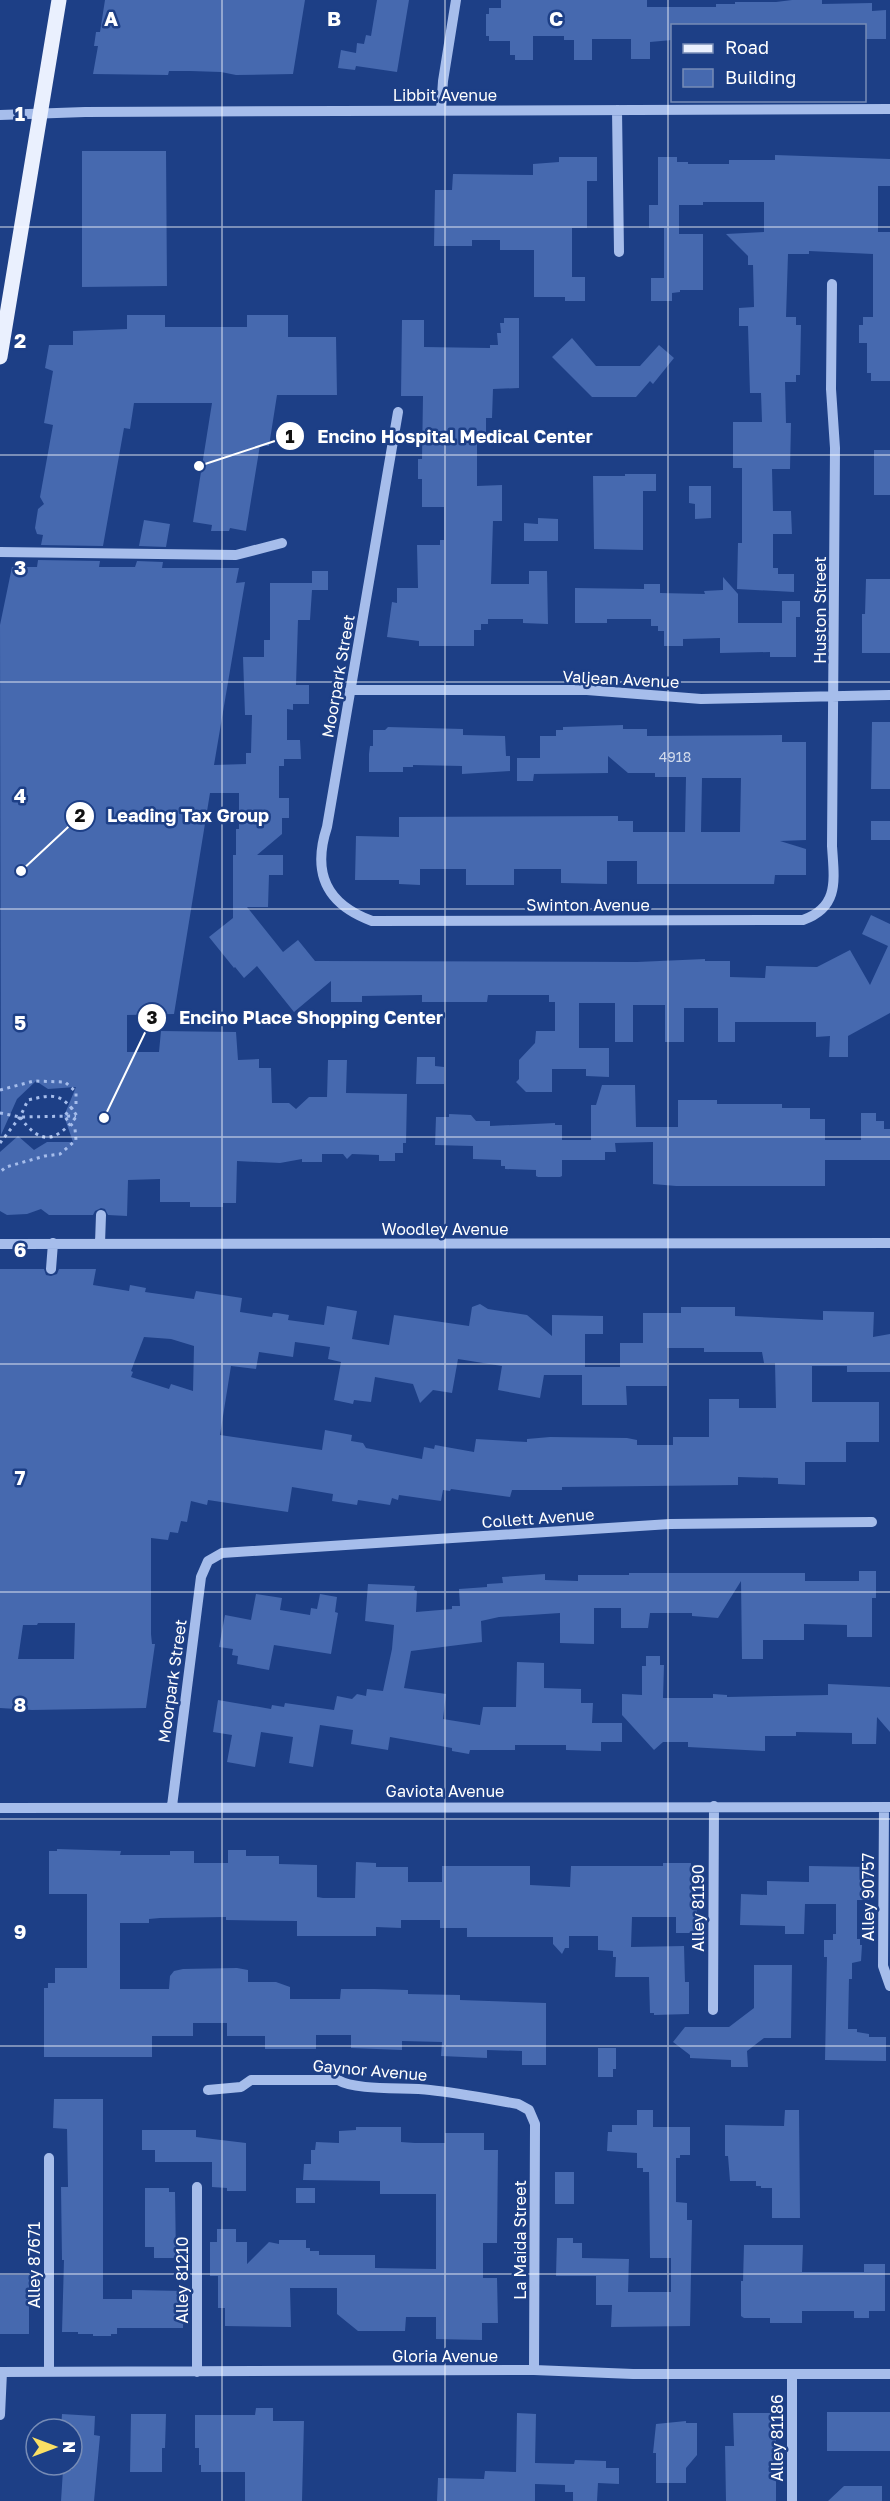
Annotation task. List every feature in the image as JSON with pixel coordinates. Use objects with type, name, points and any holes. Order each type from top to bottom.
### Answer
[{"type":"main road","points":[[0,357],[42,114],[59,0]]},
{"type":"street","points":[[441,110],[443,81],[456,0]]},
{"type":"street","name":"Libbit Avenue","points":[[0,115],[441,110],[890,109]]},
{"type":"street","points":[[617,110],[619,252]]},
{"type":"street","name":"Huston Street","points":[[803,920],[817,915],[828,905],[833,892],[835,448],[831,389],[832,284]]},
{"type":"street","name":"Moorpark Street","points":[[372,921],[358,916],[333,897],[320,871],[321,846],[327,827],[398,412]]},
{"type":"street","points":[[0,552],[236,555],[282,543]]},
{"type":"street","name":"Valjean Avenue","points":[[350,690],[587,690],[701,699],[890,695]]},
{"type":"street","name":"Swinton Avenue","points":[[372,921],[803,920]]},
{"type":"street","points":[[100,1243],[101,1215]]},
{"type":"street","points":[[51,1269],[53,1243]]},
{"type":"street","name":"Woodley Avenue","points":[[0,1244],[890,1243]]},
{"type":"street","name":"Collett Avenue","points":[[208,1561],[222,1554],[670,1524],[872,1522]]},
{"type":"street","name":"Moorpark Street","points":[[172,1806],[201,1577],[208,1561]]},
{"type":"street","name":"Gaviota Avenue","points":[[0,1808],[172,1806],[887,1807]]},
{"type":"street","name":"Alley 81190","points":[[714,1806],[714,2010]]},
{"type":"street","name":"Alley 90757","points":[[887,1807],[883,1966],[890,1986]]},
{"type":"street","name":"Gaynor Avenue","points":[[208,2090],[242,2087],[251,2080],[338,2080],[348,2086],[433,2090],[518,2104],[529,2110]]},
{"type":"street","name":"La Maida Street","points":[[529,2110],[535,2124],[534,2370]]},
{"type":"street","name":"Alley 87671","points":[[49,2158],[49,2371]]},
{"type":"street","name":"Alley 81210","points":[[197,2187],[197,2372]]},
{"type":"street","name":"Gloria Avenue","points":[[1,2372],[534,2370],[633,2374],[890,2374]]},
{"type":"street","points":[[0,2415],[1,2372]]},
{"type":"street","name":"Alley 81186","points":[[792,2374],[792,2501]]},
{"type":"path","points":[[0,1090],[34,1082],[65,1082],[76,1092],[76,1104],[64,1116]]},
{"type":"path","points":[[0,1143],[20,1117],[28,1100],[51,1095],[67,1101],[77,1116]]},
{"type":"path","points":[[0,1113],[20,1117],[77,1116]]},
{"type":"path","points":[[0,1172],[26,1161],[60,1154],[76,1140],[75,1129],[64,1116]]},
{"type":"path","points":[[20,1117],[31,1132],[46,1138],[62,1134],[77,1116]]},
{"type":"building","points":[[105,0],[305,0],[293,74],[236,75],[221,72],[169,71],[168,75],[93,74],[98,46],[94,46],[96,32],[100,32]]},
{"type":"building","points":[[377,0],[409,0],[397,72],[356,66],[355,70],[338,68],[341,50],[356,53],[357,43],[364,44],[366,35],[371,36]]},
{"type":"building","points":[[501,0],[647,0],[647,7],[716,7],[716,4],[735,4],[735,2],[792,0],[822,0],[822,4],[872,3],[872,11],[886,10],[886,39],[866,39],[866,24],[671,24],[671,40],[650,42],[650,59],[631,59],[631,39],[592,39],[592,60],[574,60],[574,40],[564,40],[564,36],[533,36],[533,60],[515,60],[515,55],[510,55],[510,41],[489,41],[489,36],[486,36],[486,14],[489,14],[489,8],[501,8]]},
{"type":"building","points":[[82,151],[166,151],[167,286],[82,287]]},
{"type":"building","points":[[775,155],[890,159],[890,186],[878,186],[878,232],[890,232],[890,381],[871,381],[871,373],[867,373],[867,343],[859,343],[859,325],[863,325],[863,317],[873,317],[873,254],[809,251],[809,254],[788,254],[786,317],[796,317],[796,325],[801,325],[800,375],[796,375],[796,382],[785,382],[786,423],[791,423],[790,469],[772,469],[773,511],[791,511],[792,534],[773,534],[773,568],[778,568],[778,574],[794,574],[794,592],[737,589],[738,543],[742,543],[742,468],[733,468],[733,422],[762,422],[761,393],[750,393],[748,326],[739,326],[739,308],[754,307],[753,265],[748,265],[748,256],[726,234],[764,232],[764,202],[703,202],[703,205],[679,205],[679,234],[703,234],[703,290],[680,290],[680,292],[672,293],[672,301],[651,301],[651,278],[664,278],[664,228],[649,228],[649,205],[658,205],[658,157],[677,157],[677,162],[688,162],[688,164],[729,164],[729,160],[775,160]]},
{"type":"building","points":[[559,157],[597,157],[597,181],[587,181],[587,228],[572,228],[572,277],[585,277],[585,301],[565,301],[565,297],[534,297],[534,250],[500,250],[500,240],[472,240],[472,246],[434,246],[435,190],[452,190],[453,174],[533,175],[533,164],[559,162]]},
{"type":"building","points":[[127,315],[165,315],[165,327],[247,327],[247,315],[288,315],[288,337],[336,337],[337,395],[277,395],[269,446],[260,445],[246,531],[230,528],[229,531],[211,531],[212,525],[193,522],[212,403],[134,403],[130,429],[124,428],[103,546],[41,545],[43,535],[37,534],[35,528],[38,509],[44,504],[40,497],[53,425],[44,423],[53,371],[45,368],[49,345],[73,345],[73,331],[127,329]]},
{"type":"building","points":[[504,318],[519,318],[519,388],[493,389],[492,418],[486,418],[486,436],[477,435],[477,486],[502,485],[502,521],[493,521],[491,584],[529,584],[529,571],[547,571],[548,624],[523,623],[523,619],[488,619],[488,624],[481,624],[481,630],[474,630],[474,646],[419,646],[419,641],[387,637],[392,602],[397,603],[397,588],[418,588],[417,545],[440,545],[440,540],[444,540],[444,507],[422,507],[422,479],[418,479],[418,459],[422,459],[423,396],[401,396],[402,320],[424,320],[424,347],[490,348],[490,345],[498,345],[497,333],[501,333],[500,323],[504,323]]},
{"type":"building","points":[[572,338],[596,366],[640,366],[659,345],[674,358],[653,384],[650,381],[636,397],[592,397],[552,357]]},
{"type":"building","points":[[874,450],[890,450],[890,495],[874,495]]},
{"type":"building","points":[[625,474],[656,474],[656,491],[643,491],[643,550],[594,549],[593,476],[625,476]]},
{"type":"building","points":[[689,486],[711,486],[711,518],[695,519],[695,504],[689,503]]},
{"type":"building","points":[[538,518],[558,519],[558,541],[524,541],[524,523],[538,524]]},
{"type":"building","points":[[144,520],[170,524],[166,547],[139,546]]},
{"type":"building","points":[[38,560],[100,561],[99,567],[135,567],[137,561],[163,562],[162,568],[239,568],[236,583],[245,582],[214,765],[246,764],[246,753],[251,753],[252,715],[245,715],[243,657],[264,657],[264,640],[270,640],[270,583],[312,583],[312,571],[328,571],[328,590],[312,590],[310,620],[298,620],[296,685],[309,685],[309,704],[293,704],[293,710],[287,709],[287,740],[300,740],[301,759],[284,759],[284,766],[279,766],[279,798],[289,798],[289,818],[282,818],[282,834],[257,855],[283,855],[283,875],[269,875],[268,907],[247,907],[283,952],[298,940],[315,961],[637,962],[705,959],[705,961],[730,961],[730,977],[765,978],[766,966],[817,967],[850,950],[870,985],[888,946],[862,934],[871,915],[890,924],[890,1013],[848,1036],[848,1057],[829,1057],[830,1036],[816,1037],[816,1022],[735,1022],[735,1042],[718,1042],[718,1008],[684,1008],[684,1042],[665,1042],[665,1005],[633,1005],[633,1042],[615,1042],[615,1003],[579,1003],[579,1048],[609,1048],[609,1077],[586,1076],[586,1069],[552,1069],[552,1092],[526,1092],[516,1082],[519,1079],[519,1060],[535,1043],[536,1031],[555,1031],[555,1002],[549,1002],[549,995],[488,995],[487,1002],[422,1002],[422,995],[362,996],[362,1002],[331,1002],[331,981],[294,1012],[257,966],[244,978],[209,937],[233,918],[233,855],[236,855],[236,829],[239,829],[239,793],[210,793],[174,1014],[127,1015],[127,1052],[159,1052],[161,1031],[236,1032],[238,1060],[259,1059],[259,1068],[271,1068],[272,1103],[289,1103],[296,1109],[309,1097],[327,1097],[328,1060],[347,1060],[346,1093],[407,1094],[406,1143],[403,1143],[403,1153],[395,1153],[395,1161],[379,1161],[379,1155],[352,1154],[347,1159],[343,1154],[322,1154],[322,1162],[302,1162],[302,1159],[280,1163],[237,1161],[236,1203],[223,1203],[223,1207],[190,1207],[190,1202],[160,1202],[160,1179],[128,1180],[127,1216],[108,1215],[105,1209],[101,1208],[93,1215],[49,1215],[41,1209],[27,1214],[7,1215],[0,1211],[0,1152],[18,1136],[34,1150],[47,1142],[73,1142],[64,1116],[76,1087],[48,1089],[36,1081],[17,1099],[1,1135],[0,625],[12,567],[37,567]]},
{"type":"building","points":[[723,577],[738,594],[738,623],[782,623],[782,601],[800,601],[800,617],[796,617],[796,657],[770,657],[770,652],[720,653],[720,638],[683,639],[683,646],[664,646],[664,631],[658,631],[658,626],[651,626],[651,619],[607,619],[607,623],[575,623],[575,588],[644,589],[644,584],[660,584],[660,593],[705,594],[704,591],[723,590]]},
{"type":"building","points":[[866,579],[890,579],[890,653],[862,653],[862,614],[865,614]]},
{"type":"building","points":[[872,722],[890,722],[890,789],[871,789]]},
{"type":"building","points":[[623,725],[623,729],[647,729],[647,736],[782,735],[782,742],[806,742],[806,840],[780,841],[806,849],[806,875],[775,875],[774,884],[637,884],[637,861],[607,861],[607,884],[561,883],[561,869],[514,869],[514,885],[466,885],[466,869],[420,869],[420,885],[399,884],[399,880],[355,880],[356,836],[399,837],[399,817],[618,816],[618,821],[633,821],[633,832],[685,832],[686,777],[655,777],[655,773],[628,773],[608,756],[608,773],[534,774],[533,781],[517,781],[517,758],[540,758],[540,736],[556,736],[556,730],[563,730],[563,727]],"holes":[[[702,778],[741,778],[740,832],[701,832]]]},
{"type":"building","points":[[388,727],[463,729],[463,735],[505,736],[506,756],[510,756],[510,771],[462,774],[462,766],[413,765],[413,767],[403,767],[403,772],[369,772],[373,730],[385,730]]},
{"type":"building","points":[[871,821],[890,821],[890,840],[871,840]]},
{"type":"building","points":[[417,1057],[435,1057],[435,1066],[444,1067],[444,1084],[416,1084]]},
{"type":"building","points":[[602,1085],[635,1085],[636,1127],[678,1127],[678,1100],[717,1100],[717,1104],[782,1104],[782,1108],[810,1108],[810,1119],[825,1119],[825,1140],[861,1140],[861,1113],[876,1113],[876,1121],[884,1121],[884,1129],[890,1129],[890,1160],[825,1160],[825,1186],[676,1186],[653,1184],[653,1142],[615,1143],[616,1152],[605,1152],[605,1160],[562,1160],[562,1176],[560,1177],[538,1177],[536,1170],[505,1169],[505,1166],[501,1166],[501,1160],[473,1159],[473,1146],[435,1145],[436,1117],[449,1117],[449,1114],[471,1115],[476,1121],[490,1121],[490,1126],[555,1123],[555,1125],[562,1125],[562,1140],[591,1140],[591,1105],[596,1105]]},
{"type":"building","points":[[0,1269],[44,1269],[46,1275],[51,1276],[57,1274],[59,1269],[96,1269],[93,1285],[129,1291],[130,1285],[146,1288],[145,1292],[194,1299],[196,1291],[242,1298],[240,1312],[272,1317],[273,1313],[277,1313],[289,1315],[288,1320],[324,1325],[327,1306],[357,1311],[352,1339],[389,1345],[394,1315],[469,1326],[472,1307],[480,1304],[488,1309],[527,1315],[552,1336],[552,1315],[603,1316],[603,1334],[585,1334],[585,1367],[620,1367],[620,1343],[643,1343],[643,1313],[681,1313],[681,1307],[735,1307],[735,1316],[823,1320],[823,1311],[874,1312],[873,1337],[890,1334],[890,1372],[847,1372],[847,1366],[812,1366],[812,1402],[879,1402],[879,1442],[846,1442],[846,1462],[805,1462],[805,1485],[778,1484],[778,1478],[738,1477],[738,1485],[562,1487],[562,1490],[512,1490],[510,1497],[451,1489],[450,1491],[443,1490],[441,1501],[399,1495],[398,1500],[392,1498],[390,1505],[358,1500],[357,1505],[332,1501],[333,1494],[292,1487],[288,1512],[208,1500],[207,1505],[191,1501],[187,1522],[181,1521],[178,1533],[170,1532],[168,1540],[151,1538],[151,1634],[152,1644],[155,1644],[146,1708],[32,1710],[0,1708]],"holes":[[[144,1337],[171,1339],[194,1346],[193,1391],[171,1384],[169,1389],[131,1377],[133,1372],[131,1371]],[[295,1342],[330,1347],[328,1359],[341,1362],[334,1400],[353,1404],[354,1400],[371,1402],[375,1377],[413,1384],[420,1403],[433,1390],[452,1393],[458,1359],[502,1366],[498,1390],[540,1398],[544,1375],[582,1375],[582,1405],[627,1405],[626,1386],[667,1386],[667,1348],[704,1348],[704,1352],[762,1352],[764,1363],[775,1363],[776,1408],[739,1408],[739,1399],[709,1399],[709,1437],[673,1437],[673,1445],[637,1445],[637,1440],[627,1438],[550,1437],[527,1439],[527,1442],[476,1439],[474,1452],[435,1445],[434,1449],[424,1447],[422,1459],[366,1448],[363,1443],[351,1441],[352,1435],[325,1430],[322,1450],[220,1435],[231,1366],[256,1369],[259,1352],[293,1357]],[[38,1623],[75,1623],[74,1659],[18,1659],[23,1625],[37,1625]]]},
{"type":"building","points":[[859,1571],[876,1571],[876,1598],[872,1598],[872,1637],[847,1637],[847,1625],[804,1624],[804,1640],[763,1640],[763,1659],[742,1659],[741,1581],[718,1618],[692,1616],[692,1613],[650,1613],[648,1628],[621,1628],[621,1608],[594,1608],[594,1644],[560,1643],[560,1613],[499,1617],[481,1621],[482,1642],[411,1651],[404,1688],[446,1694],[443,1719],[480,1725],[483,1707],[516,1707],[517,1662],[544,1663],[544,1688],[581,1689],[581,1703],[593,1703],[592,1723],[622,1723],[622,1742],[601,1742],[601,1751],[566,1750],[566,1745],[515,1745],[515,1750],[470,1750],[469,1754],[452,1751],[452,1748],[390,1737],[388,1750],[351,1744],[353,1730],[320,1725],[313,1767],[289,1763],[293,1737],[261,1732],[255,1767],[227,1762],[232,1735],[213,1732],[218,1700],[271,1709],[272,1705],[284,1707],[285,1703],[334,1710],[337,1696],[352,1699],[357,1694],[366,1696],[367,1689],[383,1691],[392,1649],[394,1625],[365,1621],[368,1584],[415,1586],[414,1590],[417,1591],[416,1612],[452,1609],[452,1606],[460,1606],[459,1589],[487,1587],[487,1584],[503,1583],[502,1577],[545,1574],[545,1580],[578,1581],[578,1575],[629,1575],[629,1573],[805,1573],[805,1581],[859,1581]]},
{"type":"building","points":[[256,1594],[282,1598],[280,1610],[310,1615],[311,1608],[317,1609],[320,1594],[337,1597],[335,1612],[338,1613],[331,1654],[274,1645],[269,1670],[237,1664],[238,1656],[232,1655],[233,1649],[219,1647],[225,1615],[251,1620]]},
{"type":"building","points":[[646,1656],[660,1656],[660,1665],[664,1665],[663,1698],[713,1698],[713,1694],[727,1695],[727,1697],[828,1695],[828,1684],[890,1687],[890,1732],[877,1717],[876,1744],[852,1744],[852,1733],[796,1732],[796,1736],[765,1736],[765,1751],[688,1747],[688,1742],[663,1742],[654,1750],[622,1715],[622,1694],[642,1695],[642,1666],[646,1666]]},
{"type":"building","points":[[57,1849],[121,1851],[120,1855],[170,1855],[170,1851],[194,1851],[194,1863],[228,1863],[228,1850],[246,1850],[246,1856],[279,1856],[279,1864],[317,1865],[317,1897],[323,1898],[355,1898],[356,1862],[376,1863],[376,1867],[408,1867],[408,1882],[442,1882],[442,1866],[530,1866],[530,1885],[570,1887],[571,1866],[663,1866],[663,1863],[691,1863],[691,1879],[695,1879],[698,1933],[676,1933],[676,1917],[632,1917],[631,1947],[684,1946],[685,1982],[689,1982],[689,2014],[654,2015],[650,2013],[649,1977],[615,1977],[616,1957],[613,1957],[613,1951],[598,1950],[598,1936],[569,1936],[569,1948],[565,1948],[562,1954],[553,1944],[553,1937],[467,1937],[467,1928],[440,1928],[440,1920],[401,1920],[401,1928],[376,1927],[376,1936],[297,1936],[297,1921],[226,1920],[226,1917],[160,1918],[149,1919],[149,1923],[120,1923],[120,1989],[169,1989],[170,1976],[174,1971],[237,1968],[248,1970],[248,1982],[276,1982],[290,1987],[290,1999],[340,1999],[341,1989],[375,1989],[408,1990],[408,1994],[460,1995],[460,2000],[546,2003],[546,2065],[522,2065],[522,2051],[487,2050],[487,2058],[441,2056],[442,2042],[402,2041],[402,2050],[351,2048],[351,2035],[316,2035],[316,2049],[265,2049],[265,2036],[227,2036],[227,2023],[193,2023],[193,2036],[152,2036],[152,2057],[44,2057],[44,1988],[48,1988],[48,1983],[55,1983],[55,1968],[87,1968],[87,1894],[49,1894],[49,1851],[57,1851]]},
{"type":"building","points":[[809,1866],[869,1867],[869,1900],[857,1900],[857,1939],[860,1939],[860,1945],[862,1945],[861,1961],[852,1963],[852,1979],[849,1979],[848,2029],[857,2029],[857,2032],[869,2034],[869,2037],[886,2037],[886,2061],[825,2060],[827,1957],[824,1957],[824,1940],[833,1940],[833,1934],[836,1934],[836,1904],[805,1904],[804,1934],[785,1934],[785,1926],[740,1925],[741,1894],[767,1895],[767,1881],[809,1882]]},
{"type":"building","points":[[754,1965],[792,1965],[791,2038],[764,2038],[747,2051],[748,2067],[731,2067],[731,2060],[690,2058],[690,2055],[673,2042],[685,2027],[729,2027],[754,2008]]},
{"type":"building","points":[[598,2048],[616,2048],[616,2069],[613,2069],[613,2077],[598,2077]]},
{"type":"building","points":[[54,2099],[103,2099],[103,2299],[132,2299],[132,2290],[184,2291],[183,2328],[117,2328],[117,2334],[111,2334],[111,2336],[62,2332],[64,2260],[62,2260],[61,2187],[68,2187],[67,2129],[53,2128]]},
{"type":"building","points":[[637,2110],[653,2110],[653,2127],[690,2127],[690,2155],[680,2155],[680,2158],[676,2158],[676,2202],[687,2203],[687,2220],[692,2220],[690,2326],[611,2327],[612,2305],[596,2305],[596,2276],[556,2276],[557,2238],[573,2238],[573,2243],[582,2243],[582,2258],[629,2259],[628,2292],[671,2292],[671,2258],[650,2258],[649,2172],[643,2172],[643,2168],[637,2168],[637,2153],[607,2151],[608,2132],[612,2132],[612,2125],[637,2125]]},
{"type":"building","points":[[785,2110],[799,2110],[800,2218],[772,2218],[772,2188],[756,2186],[756,2181],[730,2181],[728,2156],[725,2156],[725,2125],[784,2126]]},
{"type":"building","points":[[356,2127],[401,2127],[401,2142],[415,2143],[445,2143],[445,2133],[484,2133],[484,2150],[498,2150],[497,2243],[483,2243],[483,2278],[497,2278],[498,2323],[482,2323],[482,2340],[436,2339],[436,2317],[406,2317],[405,2331],[358,2331],[337,2314],[337,2288],[290,2288],[291,2327],[225,2326],[225,2308],[218,2308],[218,2276],[210,2276],[210,2242],[217,2242],[217,2229],[236,2229],[236,2242],[247,2242],[247,2264],[269,2242],[279,2244],[279,2240],[306,2240],[306,2248],[310,2248],[310,2251],[319,2251],[319,2255],[375,2255],[375,2268],[436,2269],[436,2194],[380,2194],[380,2181],[303,2180],[304,2164],[311,2164],[311,2150],[315,2150],[316,2142],[339,2143],[339,2131],[356,2130]]},
{"type":"building","points":[[142,2130],[196,2130],[196,2137],[246,2143],[246,2191],[227,2191],[227,2188],[212,2187],[212,2162],[155,2162],[155,2150],[142,2150]]},
{"type":"building","points":[[555,2172],[574,2172],[574,2204],[555,2204]]},
{"type":"building","points":[[145,2188],[169,2188],[169,2192],[175,2192],[176,2258],[154,2258],[154,2247],[145,2247]]},
{"type":"building","points":[[296,2188],[315,2188],[315,2203],[296,2203]]},
{"type":"building","points":[[744,2245],[803,2245],[802,2272],[864,2272],[864,2264],[885,2264],[885,2311],[869,2311],[869,2318],[854,2318],[854,2311],[802,2311],[802,2323],[770,2323],[770,2318],[744,2318],[741,2316],[741,2281],[743,2281]]},
{"type":"building","points":[[0,2275],[29,2275],[29,2334],[0,2334]]},
{"type":"building","points":[[256,2408],[273,2408],[273,2421],[304,2421],[302,2501],[245,2501],[245,2472],[201,2472],[199,2448],[195,2448],[195,2415],[255,2415]]},
{"type":"building","points":[[827,2412],[890,2412],[890,2451],[827,2451]]},
{"type":"building","points":[[517,2413],[536,2414],[535,2463],[574,2464],[575,2460],[606,2461],[606,2468],[619,2468],[619,2484],[598,2483],[597,2501],[573,2501],[573,2492],[565,2492],[565,2485],[535,2484],[535,2501],[437,2501],[438,2478],[484,2479],[485,2471],[516,2472]]},
{"type":"building","points":[[733,2413],[776,2413],[776,2501],[726,2501],[725,2446],[734,2446]]},
{"type":"building","points":[[62,2414],[95,2416],[94,2435],[100,2436],[94,2501],[61,2501],[63,2477],[84,2477],[84,2417],[62,2417]]},
{"type":"building","points":[[131,2414],[166,2414],[162,2472],[130,2472]]},
{"type":"building","points":[[686,2421],[686,2423],[697,2423],[697,2455],[686,2468],[686,2483],[656,2483],[656,2453],[653,2453],[656,2424]]},
{"type":"building","points":[[844,2486],[882,2486],[882,2501],[828,2501]]},
{"type":"place","name":"Encino Hospital Medical Center","points":[[199,466]]},
{"type":"place","name":"Leading Tax Group","points":[[21,871]]},
{"type":"place","name":"Encino Place Shopping Center","points":[[104,1118]]}]
